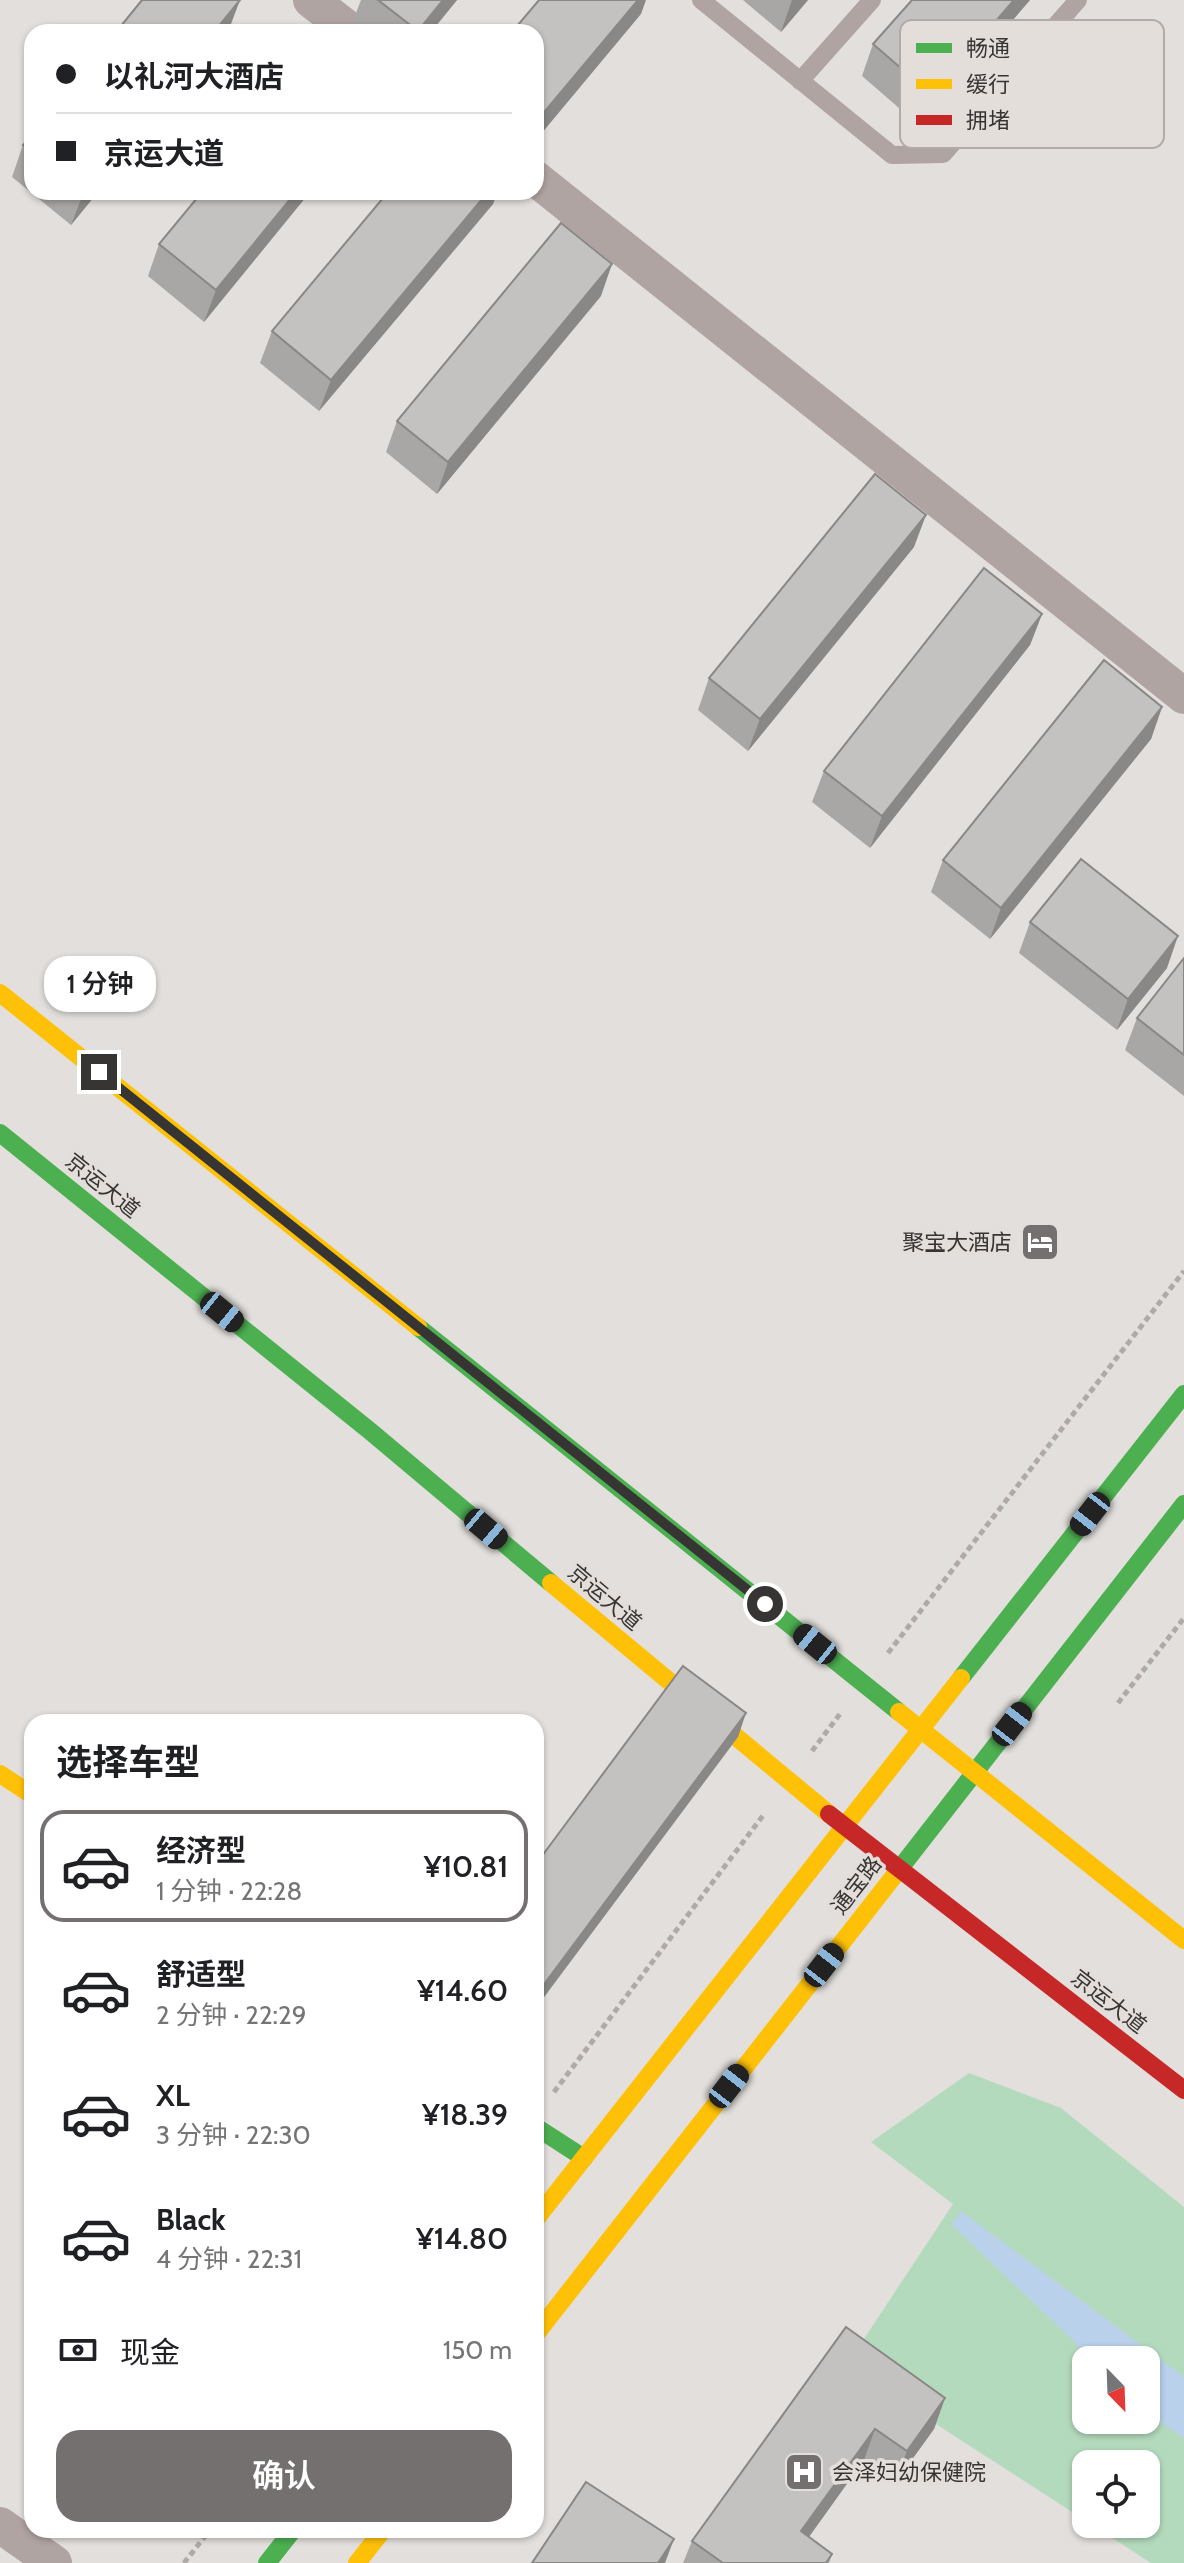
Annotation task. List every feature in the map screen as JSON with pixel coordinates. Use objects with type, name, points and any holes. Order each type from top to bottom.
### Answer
[{"type":"main road","points":[[0,993],[1184,1940]]},
{"type":"main road","name":"京运大道","points":[[0,1133],[370,1431],[846,1827],[1184,2090]]},
{"type":"main road","name":"通宝路","points":[[544,2209],[1184,1394]]},
{"type":"main road","name":"通宝路","points":[[544,2324],[1184,1504]]},
{"type":"main road","points":[[0,1774],[24,1790]]},
{"type":"main road","points":[[544,2132],[584,2158]]},
{"type":"main road","points":[[267,2563],[287,2538]]},
{"type":"main road","points":[[357,2563],[377,2538]]},
{"type":"street","points":[[311,0],[342,24]]},
{"type":"street","points":[[544,185],[1184,696]]},
{"type":"street","points":[[0,2525],[54,2563]]},
{"type":"lane","points":[[701,0],[892,155],[943,154],[948,148]]},
{"type":"lane","points":[[800,81],[872,0]]},
{"type":"lane","points":[[1060,20],[1078,0]]},
{"type":"path","points":[[1118,1703],[1184,1618]]},
{"type":"path","points":[[184,2563],[204,2538]]},
{"type":"green space","points":[[969,2073],[1061,2108],[1184,2207],[1184,2563],[1151,2563],[1113,2538],[1160,2538],[1160,2450],[1072,2450],[1072,2512],[846,2366],[953,2204],[871,2142]]},
{"type":"water","points":[[961,2211],[1142,2346],[1078,2346],[952,2225]]},
{"type":"water","points":[[1160,2359],[1184,2377],[1184,2438],[1160,2422]]},
{"type":"building","points":[[142,0],[240,0],[220,24],[122,24]]},
{"type":"building","points":[[378,0],[443,0],[424,24],[409,24]]},
{"type":"building","points":[[539,0],[638,0],[544,112],[544,24],[519,24]]},
{"type":"building","points":[[912,0],[1014,0],[997,20],[900,20],[900,67],[873,44]]},
{"type":"building","points":[[195,200],[289,200],[216,290],[159,244]]},
{"type":"building","points":[[381,200],[481,200],[331,380],[272,331]]},
{"type":"building","points":[[561,223],[612,264],[448,462],[397,421]]},
{"type":"building","points":[[875,474],[926,515],[760,719],[709,678]]},
{"type":"building","points":[[984,568],[1042,614],[882,816],[824,771]]},
{"type":"building","points":[[1104,660],[1162,707],[1001,908],[943,860]]},
{"type":"building","points":[[1081,859],[1178,936],[1128,999],[1030,922]]},
{"type":"building","points":[[1184,958],[1184,1055],[1137,1018]]},
{"type":"building","points":[[683,1666],[746,1713],[544,1984],[544,1853]]},
{"type":"building","name":"会泽妇幼保健院","points":[[846,2327],[945,2398],[907,2451],[875,2429],[801,2531],[832,2554],[826,2563],[723,2563],[692,2541]]},
{"type":"building","points":[[586,2482],[674,2539],[658,2563],[532,2563]]},
{"type":"traffic: fast","points":[[0,1133],[370,1431],[551,1583]]},
{"type":"traffic: fast","points":[[418,1327],[899,1712]]},
{"type":"traffic: fast","points":[[961,1678],[1184,1394]]},
{"type":"traffic: fast","points":[[894,1876],[1184,1504]]},
{"type":"traffic: fast","points":[[544,2132],[584,2158]]},
{"type":"traffic: fast","points":[[267,2563],[287,2538]]},
{"type":"traffic: slow","points":[[0,993],[418,1327]]},
{"type":"traffic: slow","points":[[551,1583],[829,1814]]},
{"type":"traffic: slow","points":[[544,2209],[961,1678]]},
{"type":"traffic: slow","points":[[899,1712],[1184,1940]]},
{"type":"traffic: slow","points":[[0,1774],[24,1790]]},
{"type":"traffic: slow","points":[[544,2324],[894,1876]]},
{"type":"traffic: slow","points":[[357,2563],[377,2538]]},
{"type":"traffic: jam","points":[[829,1814],[1184,2090]]},
{"type":"place","name":"聚宝大酒店","points":[[1040,1242]]},
{"type":"place","name":"会泽妇幼保健院","points":[[804,2472]]},
{"type":"route","points":[[99,1072],[765,1604]]}]
